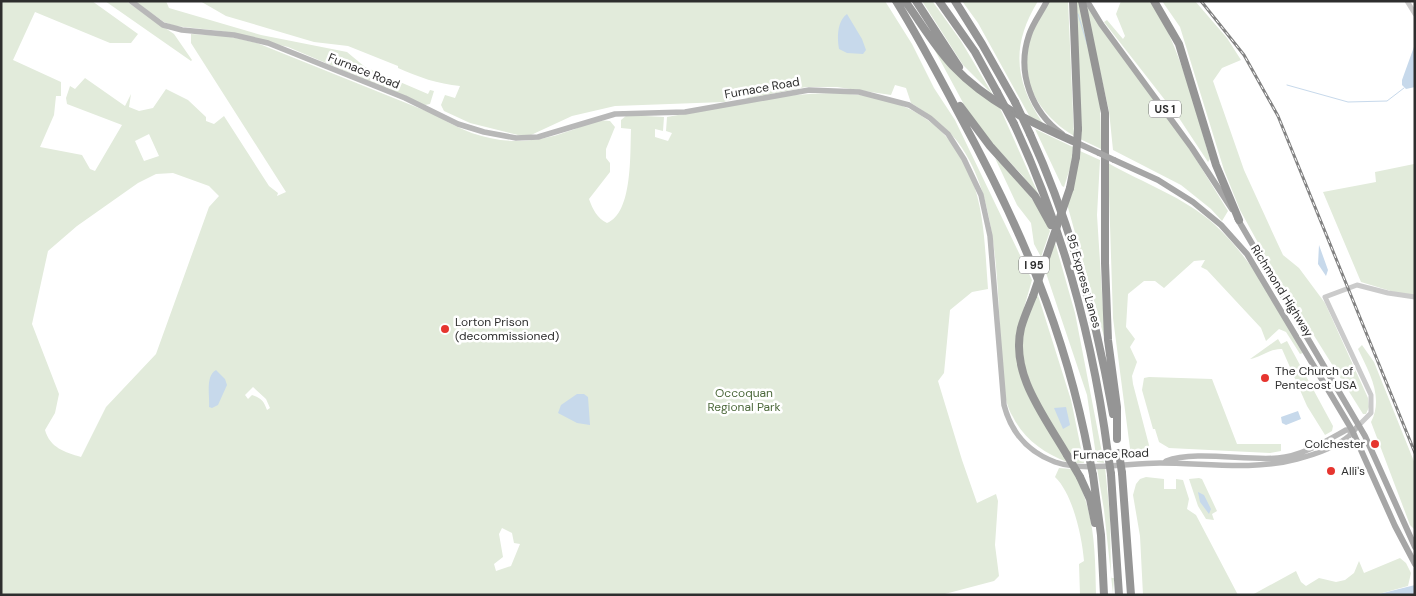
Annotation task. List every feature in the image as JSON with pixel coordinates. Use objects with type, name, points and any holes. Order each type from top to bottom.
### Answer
[{"type":"highway","name":"I 95","points":[[896,1],[1002,193],[1036,270],[1066,356],[1089,456],[1099,517],[1104,592]]},
{"type":"highway","points":[[905,1],[953,66],[989,96],[1034,124],[1073,142]]},
{"type":"highway","points":[[916,1],[959,66],[989,96]]},
{"type":"highway","name":"95 Express Lanes","points":[[939,1],[970,44],[1014,124],[1042,188],[1066,257],[1084,322],[1103,415],[1111,474],[1119,595]]},
{"type":"highway","points":[[955,1],[1015,102],[1058,198],[1080,267],[1098,339],[1117,438],[1122,473],[1131,595]]},
{"type":"highway","points":[[1072,1],[1078,129],[1076,157],[1070,188],[1020,334],[1022,367],[1030,391],[1080,477],[1093,510],[1104,592]]},
{"type":"highway","points":[[1082,1],[1105,113],[1103,211],[1106,298],[1108,340],[1117,407],[1117,438]]},
{"type":"highway","points":[[1154,1],[1179,44],[1216,165],[1238,220]]},
{"type":"highway","points":[[945,87],[990,146],[1035,196],[1066,257]]},
{"type":"main road","name":"Furnace Road","points":[[131,1],[163,24],[182,30],[234,35],[268,43],[404,98],[458,124],[516,138],[538,137],[614,114],[685,112],[809,90],[859,92],[909,105],[930,118],[948,134],[964,158],[981,195],[990,236],[1003,395],[1008,418],[1030,450],[1066,465],[1163,463],[1185,458],[1258,461],[1291,456],[1346,430],[1352,430],[1359,425]]},
{"type":"main road","name":"Richmond Highway","points":[[1046,1],[1027,41],[1024,60],[1026,80],[1032,98],[1044,118],[1073,142],[1158,180],[1193,202],[1216,221],[1243,248],[1264,278],[1352,430],[1399,535],[1415,564]]},
{"type":"main road","name":"Richmond Highway","points":[[1087,1],[1101,24],[1192,148],[1238,220],[1359,425],[1415,547]]},
{"type":"street","points":[[1407,1],[1415,14]]},
{"type":"street","name":"Furnace Road","points":[[1359,425],[1370,415],[1372,399],[1325,297],[1357,284],[1388,293],[1415,297]]},
{"type":"street","points":[[1332,313],[1331,303],[1334,293]]},
{"type":"green space","name":"Occoquan Regional Park","points":[[1,1],[92,1],[138,34],[131,43],[110,43],[35,12],[13,60],[61,82],[61,96],[56,96],[54,115],[40,147],[82,155],[90,169],[95,171],[122,125],[67,104],[66,98],[70,86],[75,89],[85,78],[125,106],[131,94],[129,107],[139,111],[153,108],[166,89],[188,100],[206,117],[206,121],[214,124],[224,116],[269,186],[278,193],[277,196],[286,192],[191,43],[191,34],[227,36],[257,43],[436,115],[452,124],[484,137],[500,140],[534,140],[551,137],[594,122],[610,121],[615,127],[606,149],[606,158],[610,163],[610,172],[589,199],[596,213],[607,223],[615,217],[622,207],[626,195],[630,167],[631,129],[621,128],[621,120],[627,115],[664,117],[663,131],[655,129],[655,137],[668,141],[672,133],[666,131],[667,117],[750,101],[794,95],[837,93],[879,98],[916,112],[947,138],[971,177],[982,218],[988,289],[972,292],[950,310],[944,373],[938,381],[977,503],[996,494],[998,501],[995,545],[999,576],[994,581],[941,595],[1,595]],"holes":[[[149,134],[159,156],[144,161],[135,141]],[[173,173],[209,186],[219,196],[209,207],[156,354],[106,407],[81,457],[54,445],[45,430],[55,413],[59,394],[32,324],[48,251],[77,226],[138,183],[156,174]],[[253,387],[266,399],[270,408],[267,410],[262,400],[258,397],[252,395],[248,399],[245,395]],[[502,528],[512,533],[514,543],[520,544],[511,566],[496,571],[494,564],[503,557],[499,534]]]},
{"type":"green space","points":[[105,1],[126,1],[174,34],[192,60],[191,61]]},
{"type":"green space","points":[[134,1],[166,1],[169,8],[261,35],[347,52],[365,67],[428,94],[430,90],[434,91],[430,104],[425,105],[288,47],[221,31],[175,26],[164,22]]},
{"type":"green space","points":[[200,1],[885,1],[912,44],[934,88],[955,120],[1032,280],[1017,332],[1017,363],[1067,462],[1043,450],[1029,439],[1009,409],[1003,383],[994,244],[983,193],[974,169],[957,141],[939,122],[911,103],[906,88],[895,85],[891,95],[837,87],[806,87],[750,98],[741,96],[724,102],[615,106],[572,116],[531,135],[522,136],[470,123],[444,111],[441,105],[445,95],[455,98],[460,86],[444,84],[421,77],[348,46],[314,42],[226,16]]},
{"type":"green space","points":[[922,1],[933,2],[961,41],[993,95],[963,65]]},
{"type":"green space","points":[[962,1],[1038,1],[1023,34],[1020,64],[1027,94],[1044,125],[1031,119],[978,23]]},
{"type":"green space","points":[[1049,1],[1068,1],[1074,136],[1051,118],[1041,106],[1028,80],[1026,66],[1027,51],[1031,36]]},
{"type":"green space","points":[[1075,1],[1079,1],[1100,102],[1101,149],[1080,139]]},
{"type":"green space","points":[[1084,1],[1186,143],[1228,211],[1222,221],[1211,209],[1181,185],[1113,150],[1109,111]]},
{"type":"green space","points":[[1121,1],[1149,1],[1169,34],[1185,76],[1210,159],[1208,162],[1179,118],[1104,22],[1107,20],[1123,39],[1125,36],[1116,14]]},
{"type":"green space","points":[[1162,1],[1195,1],[1227,38],[1241,60],[1222,68],[1213,81],[1244,170],[1283,255],[1299,268],[1325,303],[1368,398],[1369,407],[1366,414],[1363,414],[1273,270],[1240,210],[1224,170],[1180,27]]},
{"type":"green space","points":[[933,47],[1000,108],[1045,209],[1023,176],[992,143],[968,112]]},
{"type":"green space","points":[[1035,129],[1073,147],[1071,165],[1064,187],[1062,186]]},
{"type":"green space","points":[[1080,151],[1100,160],[1097,215],[1105,340],[1067,204]]},
{"type":"green space","points":[[995,158],[1026,192],[1040,211],[1050,231],[1041,257],[1034,244],[1031,223],[1017,205]]},
{"type":"green space","points":[[1108,163],[1177,198],[1214,224],[1253,268],[1303,353],[1300,354],[1286,332],[1279,329],[1266,341],[1261,328],[1207,270],[1201,267],[1205,260],[1194,261],[1164,288],[1155,281],[1144,281],[1128,294],[1126,327],[1135,339],[1130,347],[1137,362],[1132,376],[1150,449],[1147,456],[1131,456],[1113,318]]},
{"type":"green space","points":[[1414,164],[1415,295],[1394,292],[1361,282],[1323,192],[1376,182],[1375,172]]},
{"type":"green space","points":[[1054,239],[1075,313],[1104,463],[1097,462],[1087,395],[1045,270]]},
{"type":"green space","points":[[1037,292],[1071,400],[1084,463],[1076,463],[1048,418],[1031,384],[1025,366],[1022,349],[1023,333]]},
{"type":"green space","points":[[1278,339],[1281,344],[1287,341],[1333,426],[1332,431],[1325,435],[1307,406],[1282,349],[1250,359]]},
{"type":"green space","points":[[1362,345],[1374,362],[1415,464],[1415,530],[1410,525],[1371,422],[1375,413],[1376,394],[1358,349]]},
{"type":"green space","points":[[1144,378],[1212,379],[1237,444],[1281,444],[1281,451],[1270,453],[1169,448],[1159,442],[1155,429],[1153,429],[1142,390]]},
{"type":"green space","points":[[1105,467],[1110,516],[1111,575],[1097,468]]},
{"type":"green space","points":[[1059,468],[1072,469],[1080,484],[1085,500],[1094,546],[1096,595],[1080,595],[1079,564],[1084,561],[1081,540],[1072,505],[1055,477]]},
{"type":"green space","points":[[1146,477],[1164,479],[1164,489],[1176,489],[1176,479],[1183,480],[1189,499],[1187,509],[1196,515],[1238,595],[1143,595],[1140,536],[1133,495],[1136,484],[1140,479]]},
{"type":"green space","points":[[1189,479],[1202,479],[1217,511],[1212,514],[1214,520],[1206,519],[1198,506]]},
{"type":"green space","points":[[1400,558],[1406,563],[1411,573],[1408,586],[1375,595],[1252,595],[1296,571],[1301,582],[1306,586],[1319,578],[1336,582],[1345,580],[1354,573],[1359,561],[1364,573]]},
{"type":"green space","points":[[1111,578],[1114,578],[1113,594]]},
{"type":"water","points":[[847,14],[862,39],[866,50],[863,54],[847,53],[839,49],[838,35],[840,25]]},
{"type":"water","points":[[1415,44],[1415,87],[1406,89],[1402,85],[1402,80]]},
{"type":"water","points":[[1319,245],[1328,270],[1326,276],[1318,264]]},
{"type":"water","points":[[216,370],[225,379],[227,385],[218,405],[212,408],[209,407],[209,381]]},
{"type":"water","points":[[577,394],[584,394],[588,397],[590,425],[577,423],[558,413],[561,405]]},
{"type":"water","points":[[1066,407],[1070,425],[1063,429],[1054,408]]},
{"type":"water","points":[[1298,411],[1301,419],[1286,425],[1282,423],[1281,417]]},
{"type":"water","points":[[1198,492],[1204,495],[1211,509],[1209,514],[1200,502]]},
{"type":"water","points":[[1415,585],[1415,595],[1375,595]]},
{"type":"waterway","points":[[1078,14],[1088,47]]},
{"type":"waterway","points":[[1287,85],[1348,102],[1387,101],[1404,88]]},
{"type":"railway","points":[[1201,1],[1244,55],[1278,116],[1415,453]]},
{"type":"place","name":"Lorton Prison (decommissioned)","points":[[445,329]]},
{"type":"place","name":"The Church of Pentecost USA","points":[[1265,378]]},
{"type":"place","name":"Colchester","points":[[1375,444]]},
{"type":"place","name":"Alli's","points":[[1331,471]]}]
